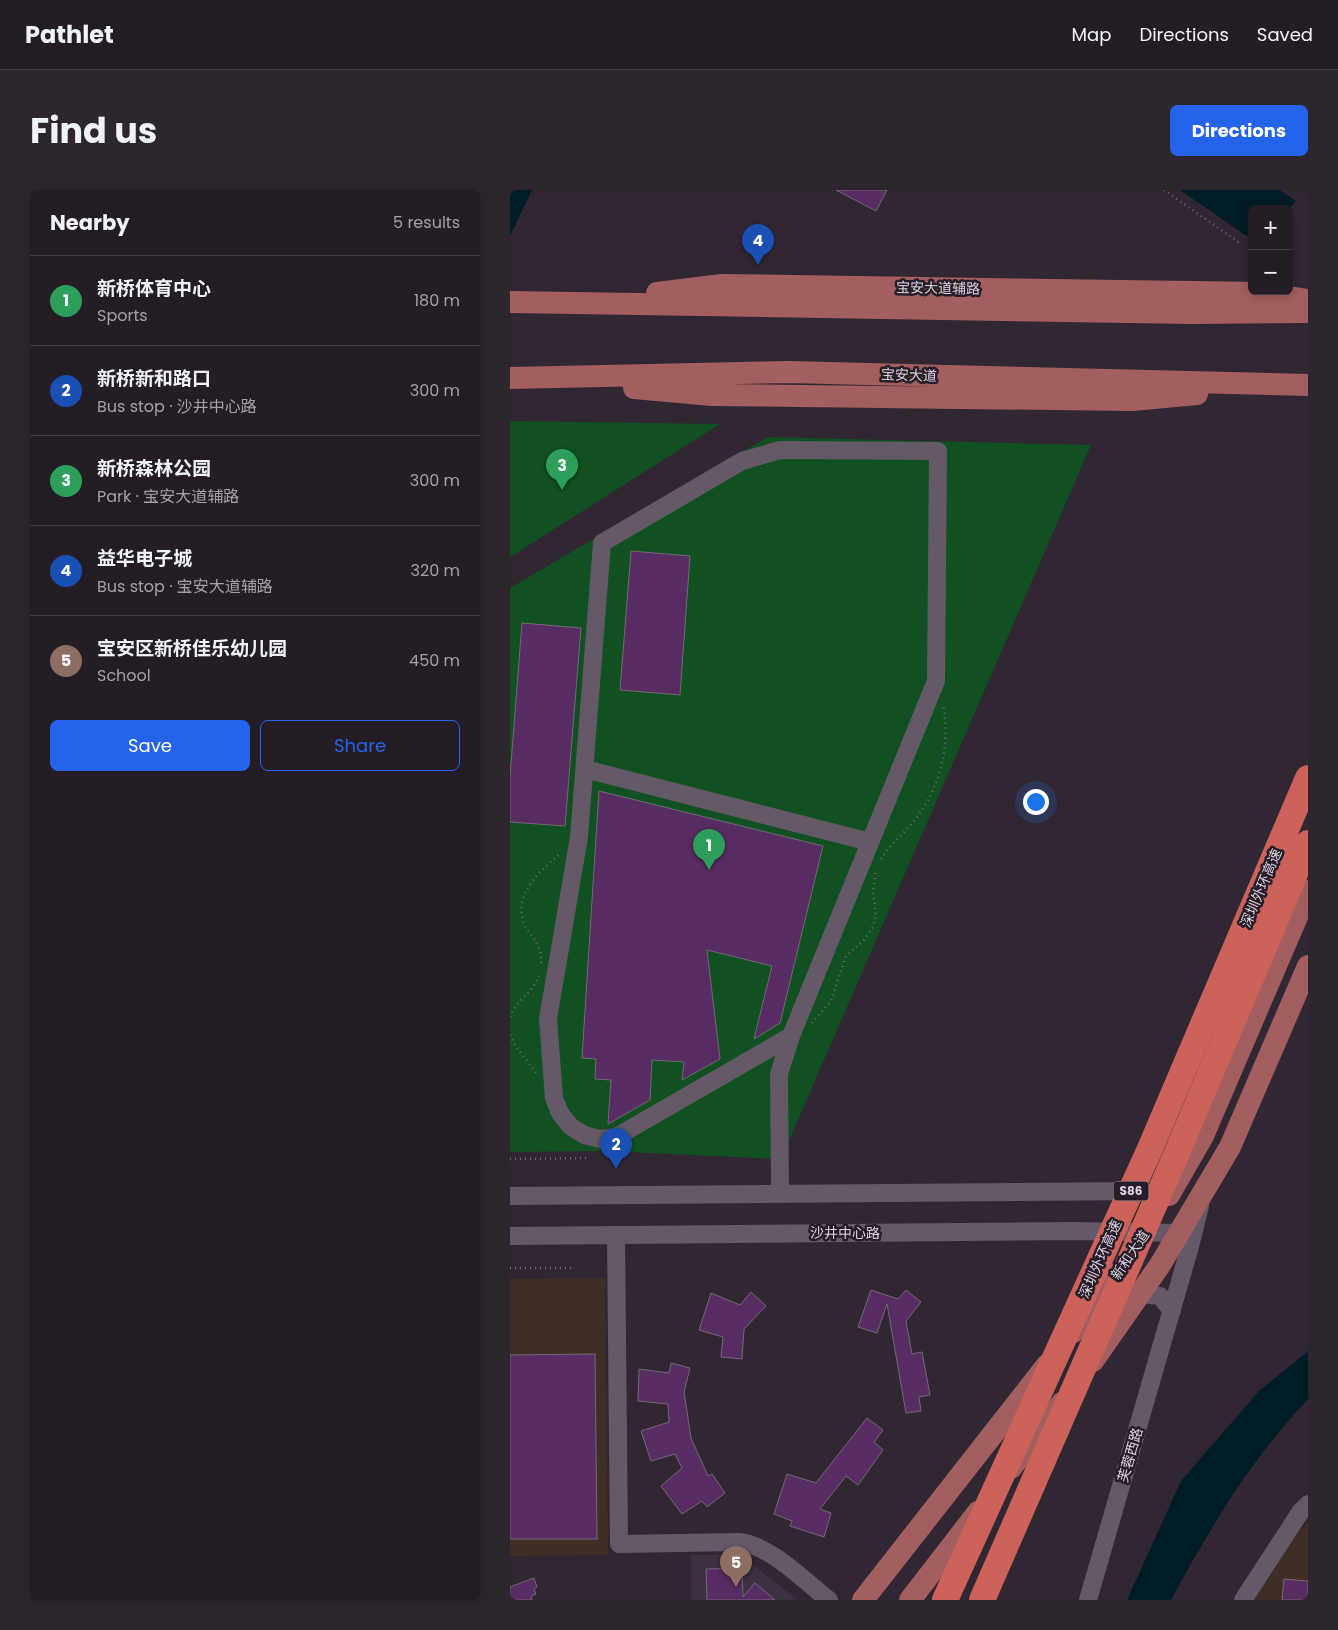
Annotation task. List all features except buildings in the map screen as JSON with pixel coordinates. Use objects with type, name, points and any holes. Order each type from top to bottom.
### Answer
[{"type":"highway","name":"深圳外环高速","points":[[945,1600],[1149,1152],[1308,778]]},
{"type":"highway","name":"深圳外环高速","points":[[982,1600],[1169,1171],[1308,843]]},
{"type":"main road","name":"宝安大道辅路","points":[[569,303],[722,286],[1260,293],[1308,300]]},
{"type":"main road","points":[[510,302],[1192,313],[1308,312]]},
{"type":"main road","name":"宝安大道","points":[[510,378],[788,372],[1308,386]]},
{"type":"main road","name":"新和大道","points":[[863,1600],[1025,1390],[1082,1322],[1145,1232],[1171,1191],[1203,1136],[1308,891]]},
{"type":"main road","points":[[910,1600],[1082,1377],[1141,1294],[1180,1233],[1230,1148],[1308,966]]},
{"type":"street","points":[[780,1193],[779,1074],[791,1036],[936,681],[938,451],[780,450],[742,461],[602,543],[579,837],[548,1019],[554,1098],[560,1113],[570,1126],[584,1135],[600,1139],[616,1137],[791,1036]]},
{"type":"street","points":[[585,769],[870,842]]},
{"type":"street","points":[[750,1059],[779,1074]]},
{"type":"street","points":[[510,1196],[1171,1191]]},
{"type":"street","name":"芙蓉西路","points":[[1088,1600],[1172,1311],[1202,1197]]},
{"type":"street","name":"沙井中心路","points":[[510,1236],[1064,1231],[1180,1233]]},
{"type":"street","points":[[616,1234],[619,1544],[738,1542],[754,1545],[768,1552],[829,1600]]},
{"type":"street","points":[[1141,1294],[1160,1296],[1172,1311]]},
{"type":"street","points":[[1244,1600],[1306,1509]]},
{"type":"path","points":[[1164,190],[1240,243]]},
{"type":"path","points":[[879,863],[887,848],[922,810],[940,770],[945,725],[936,681]]},
{"type":"path","points":[[510,1017],[516,1006],[537,983],[541,967],[537,943],[520,917],[520,895],[527,882],[579,837]]},
{"type":"path","points":[[791,1036],[809,1025],[825,1010],[836,990],[846,956],[865,939],[873,928],[876,914],[873,890],[876,868]]},
{"type":"path","points":[[510,1035],[515,1045],[554,1098]]},
{"type":"path","points":[[510,1159],[588,1158]]},
{"type":"path","points":[[510,1268],[573,1268]]},
{"type":"shaded area","points":[[605,1278],[608,1555],[510,1556],[510,1279]]},
{"type":"shaded area","points":[[1308,1522],[1308,1600],[1250,1600],[1291,1542]]},
{"type":"shaded area","points":[[691,1555],[740,1555],[798,1600],[691,1600]]},
{"type":"green space","points":[[510,421],[720,424],[510,557]]},
{"type":"green space","points":[[768,437],[1091,445],[781,1159],[603,1151],[510,1152],[510,588]]},
{"type":"water","points":[[510,190],[532,190],[510,236]]},
{"type":"water","points":[[1180,190],[1280,190],[1296,201],[1292,205],[1248,205],[1248,235]]},
{"type":"water","points":[[1308,1351],[1308,1399],[1287,1422],[1250,1470],[1216,1521],[1171,1600],[1127,1600],[1181,1481],[1259,1391]]},
{"type":"place","name":"益华电子城","points":[[758,265]]},
{"type":"place","name":"新桥森林公园","points":[[562,490]]},
{"type":"place","name":"新桥体育中心","points":[[709,870]]},
{"type":"place","name":"新桥新和路口","points":[[616,1169]]},
{"type":"place","name":"宝安区新桥佳乐幼儿园","points":[[736,1587]]}]
